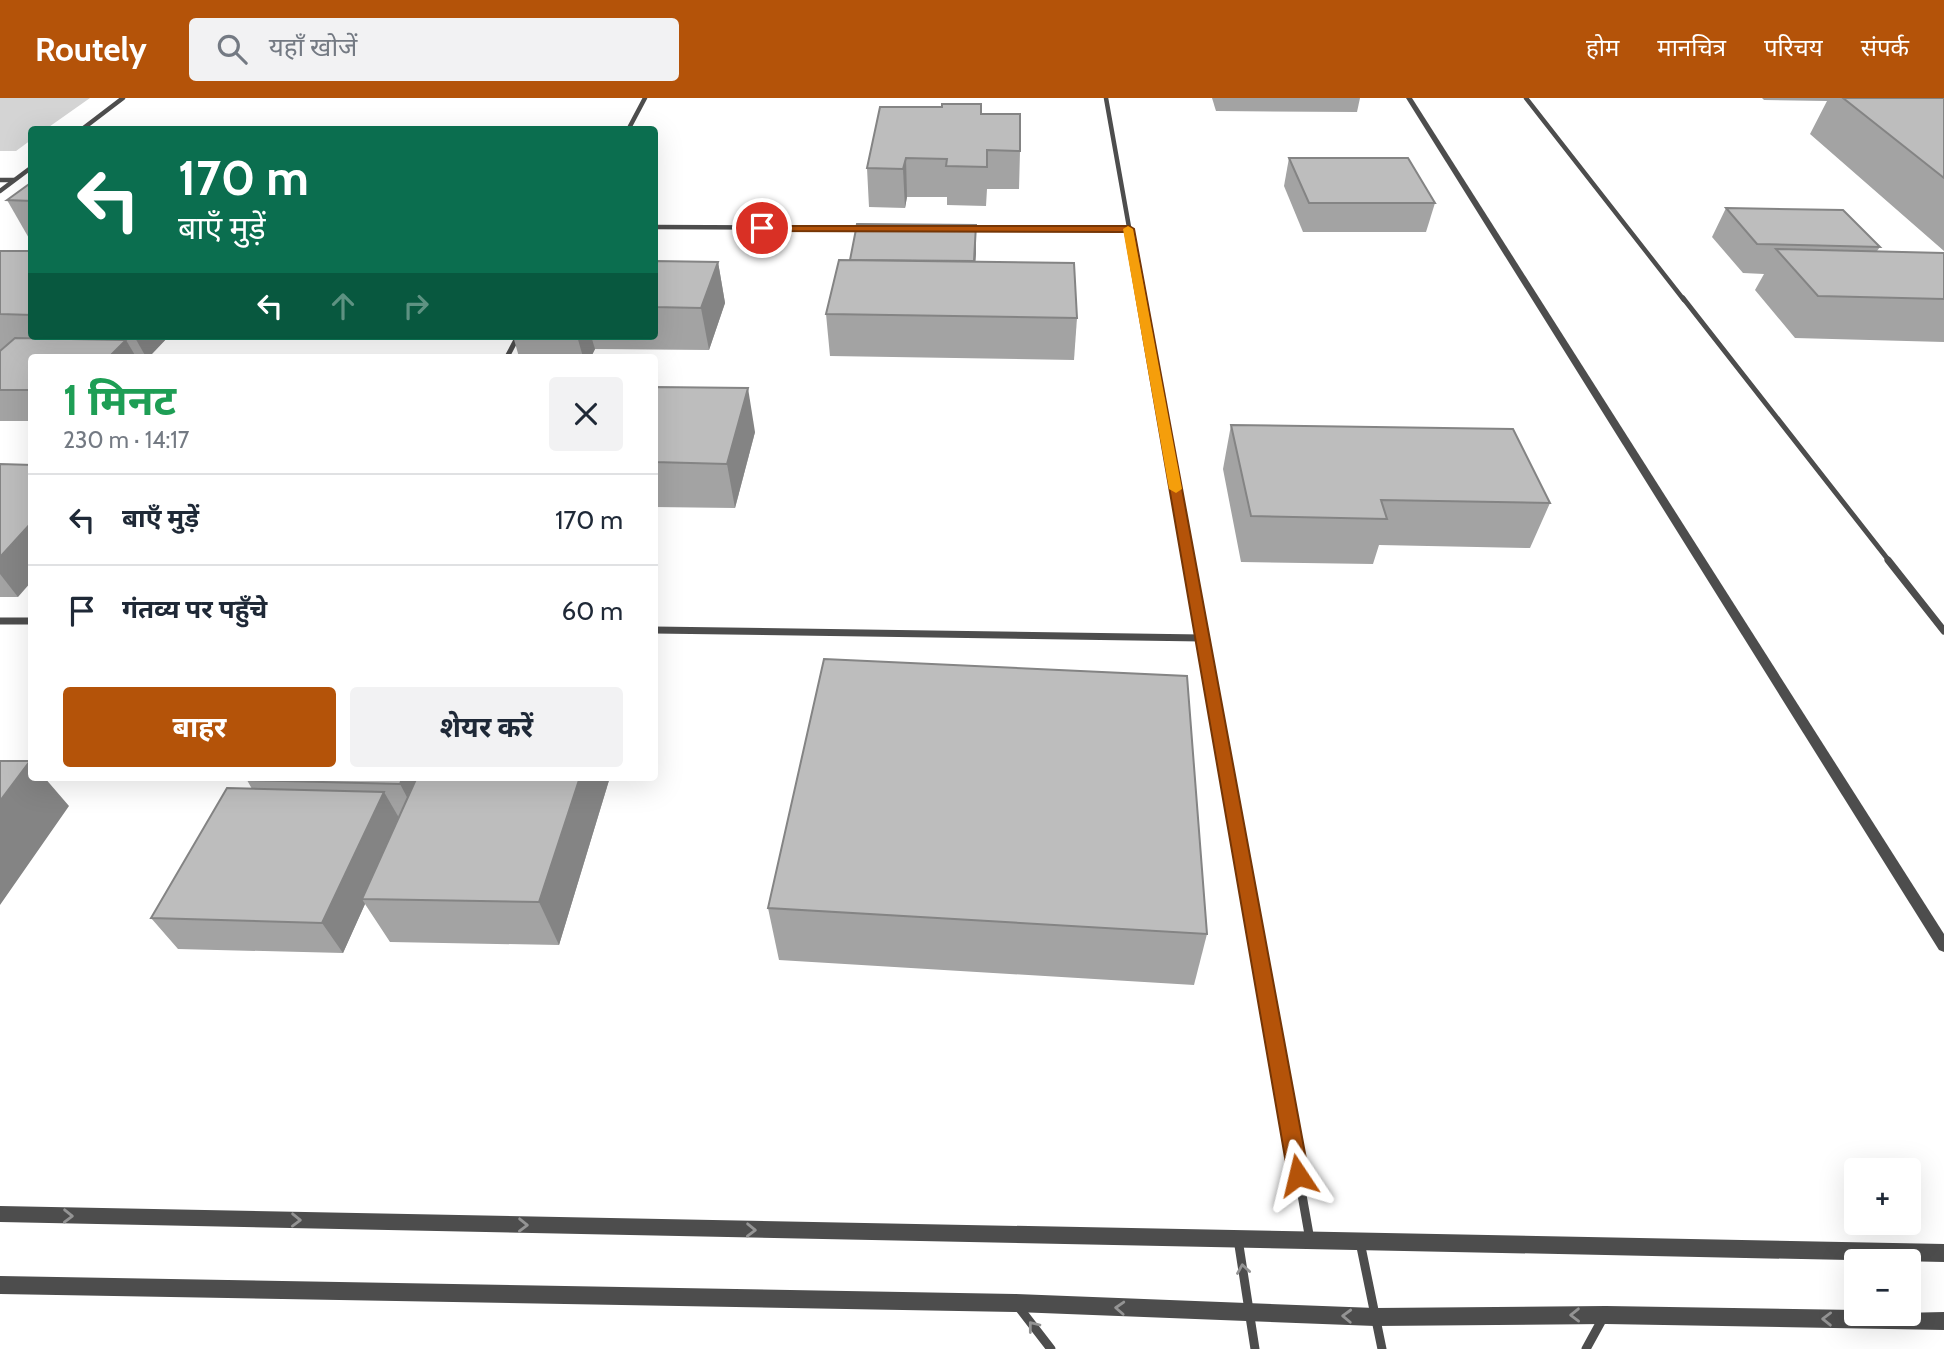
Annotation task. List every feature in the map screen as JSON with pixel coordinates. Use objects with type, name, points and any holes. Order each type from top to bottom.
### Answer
[{"type":"street","points":[[86,126],[122,98]]},
{"type":"street","points":[[630,126],[645,98]]},
{"type":"street","points":[[1106,98],[1310,1240]]},
{"type":"street","points":[[1409,98],[1944,946]]},
{"type":"street","points":[[1526,98],[1944,631]]},
{"type":"street","points":[[0,191],[28,170]]},
{"type":"street","points":[[0,180],[15,180]]},
{"type":"street","points":[[658,227],[871,228]]},
{"type":"street","points":[[966,228],[1129,229]]},
{"type":"street","points":[[0,621],[28,621]]},
{"type":"street","points":[[658,630],[1202,638]]},
{"type":"street","points":[[1931,925],[1944,925]]},
{"type":"street","points":[[0,1214],[1944,1252]]},
{"type":"street","points":[[1238,1238],[1255,1349]]},
{"type":"street","points":[[1360,1242],[1382,1349]]},
{"type":"street","points":[[0,1285],[1015,1303],[1375,1317],[1606,1315],[1944,1321]]},
{"type":"street","points":[[1015,1303],[1051,1349]]},
{"type":"street","points":[[1586,1349],[1606,1315]]},
{"type":"shaded area","points":[[0,98],[90,98],[50,126],[28,126],[28,142],[16,151],[0,151]]},
{"type":"building","points":[[1843,98],[1944,98],[1944,178]]},
{"type":"building","points":[[942,104],[981,104],[981,114],[1020,114],[1020,151],[987,150],[987,167],[946,166],[947,159],[906,158],[903,169],[867,168],[880,107],[942,107]]},
{"type":"building","points":[[1289,158],[1408,158],[1435,203],[1309,203]]},
{"type":"building","points":[[28,185],[28,201],[7,200]]},
{"type":"building","points":[[1726,208],[1843,210],[1880,247],[1757,244]]},
{"type":"building","points":[[857,224],[976,225],[974,261],[850,260]]},
{"type":"building","points":[[1776,249],[1944,253],[1944,299],[1818,296]]},
{"type":"building","points":[[0,251],[28,251],[28,315],[0,314]]},
{"type":"building","points":[[839,260],[1074,263],[1077,318],[826,314]]},
{"type":"building","points":[[658,261],[718,262],[701,308],[658,307]]},
{"type":"building","points":[[15,338],[126,340],[112,354],[28,354],[28,390],[0,390],[0,351]]},
{"type":"building","points":[[658,387],[748,388],[727,464],[658,462]]},
{"type":"building","points":[[1231,425],[1513,429],[1550,503],[1381,500],[1387,519],[1251,516]]},
{"type":"building","points":[[0,464],[28,465],[28,526],[0,557]]},
{"type":"building","points":[[824,659],[1187,676],[1207,934],[768,908]]},
{"type":"building","points":[[0,761],[28,761],[28,764],[0,801]]},
{"type":"building","points":[[285,781],[401,781],[400,784]]},
{"type":"building","points":[[415,781],[579,781],[539,902],[362,899]]},
{"type":"building","points":[[227,788],[384,792],[322,923],[151,918]]},
{"type":"slow traffic","points":[[1128,229],[1176,489]]},
{"type":"route","points":[[762,228],[1129,229],[1298,1175]]}]
